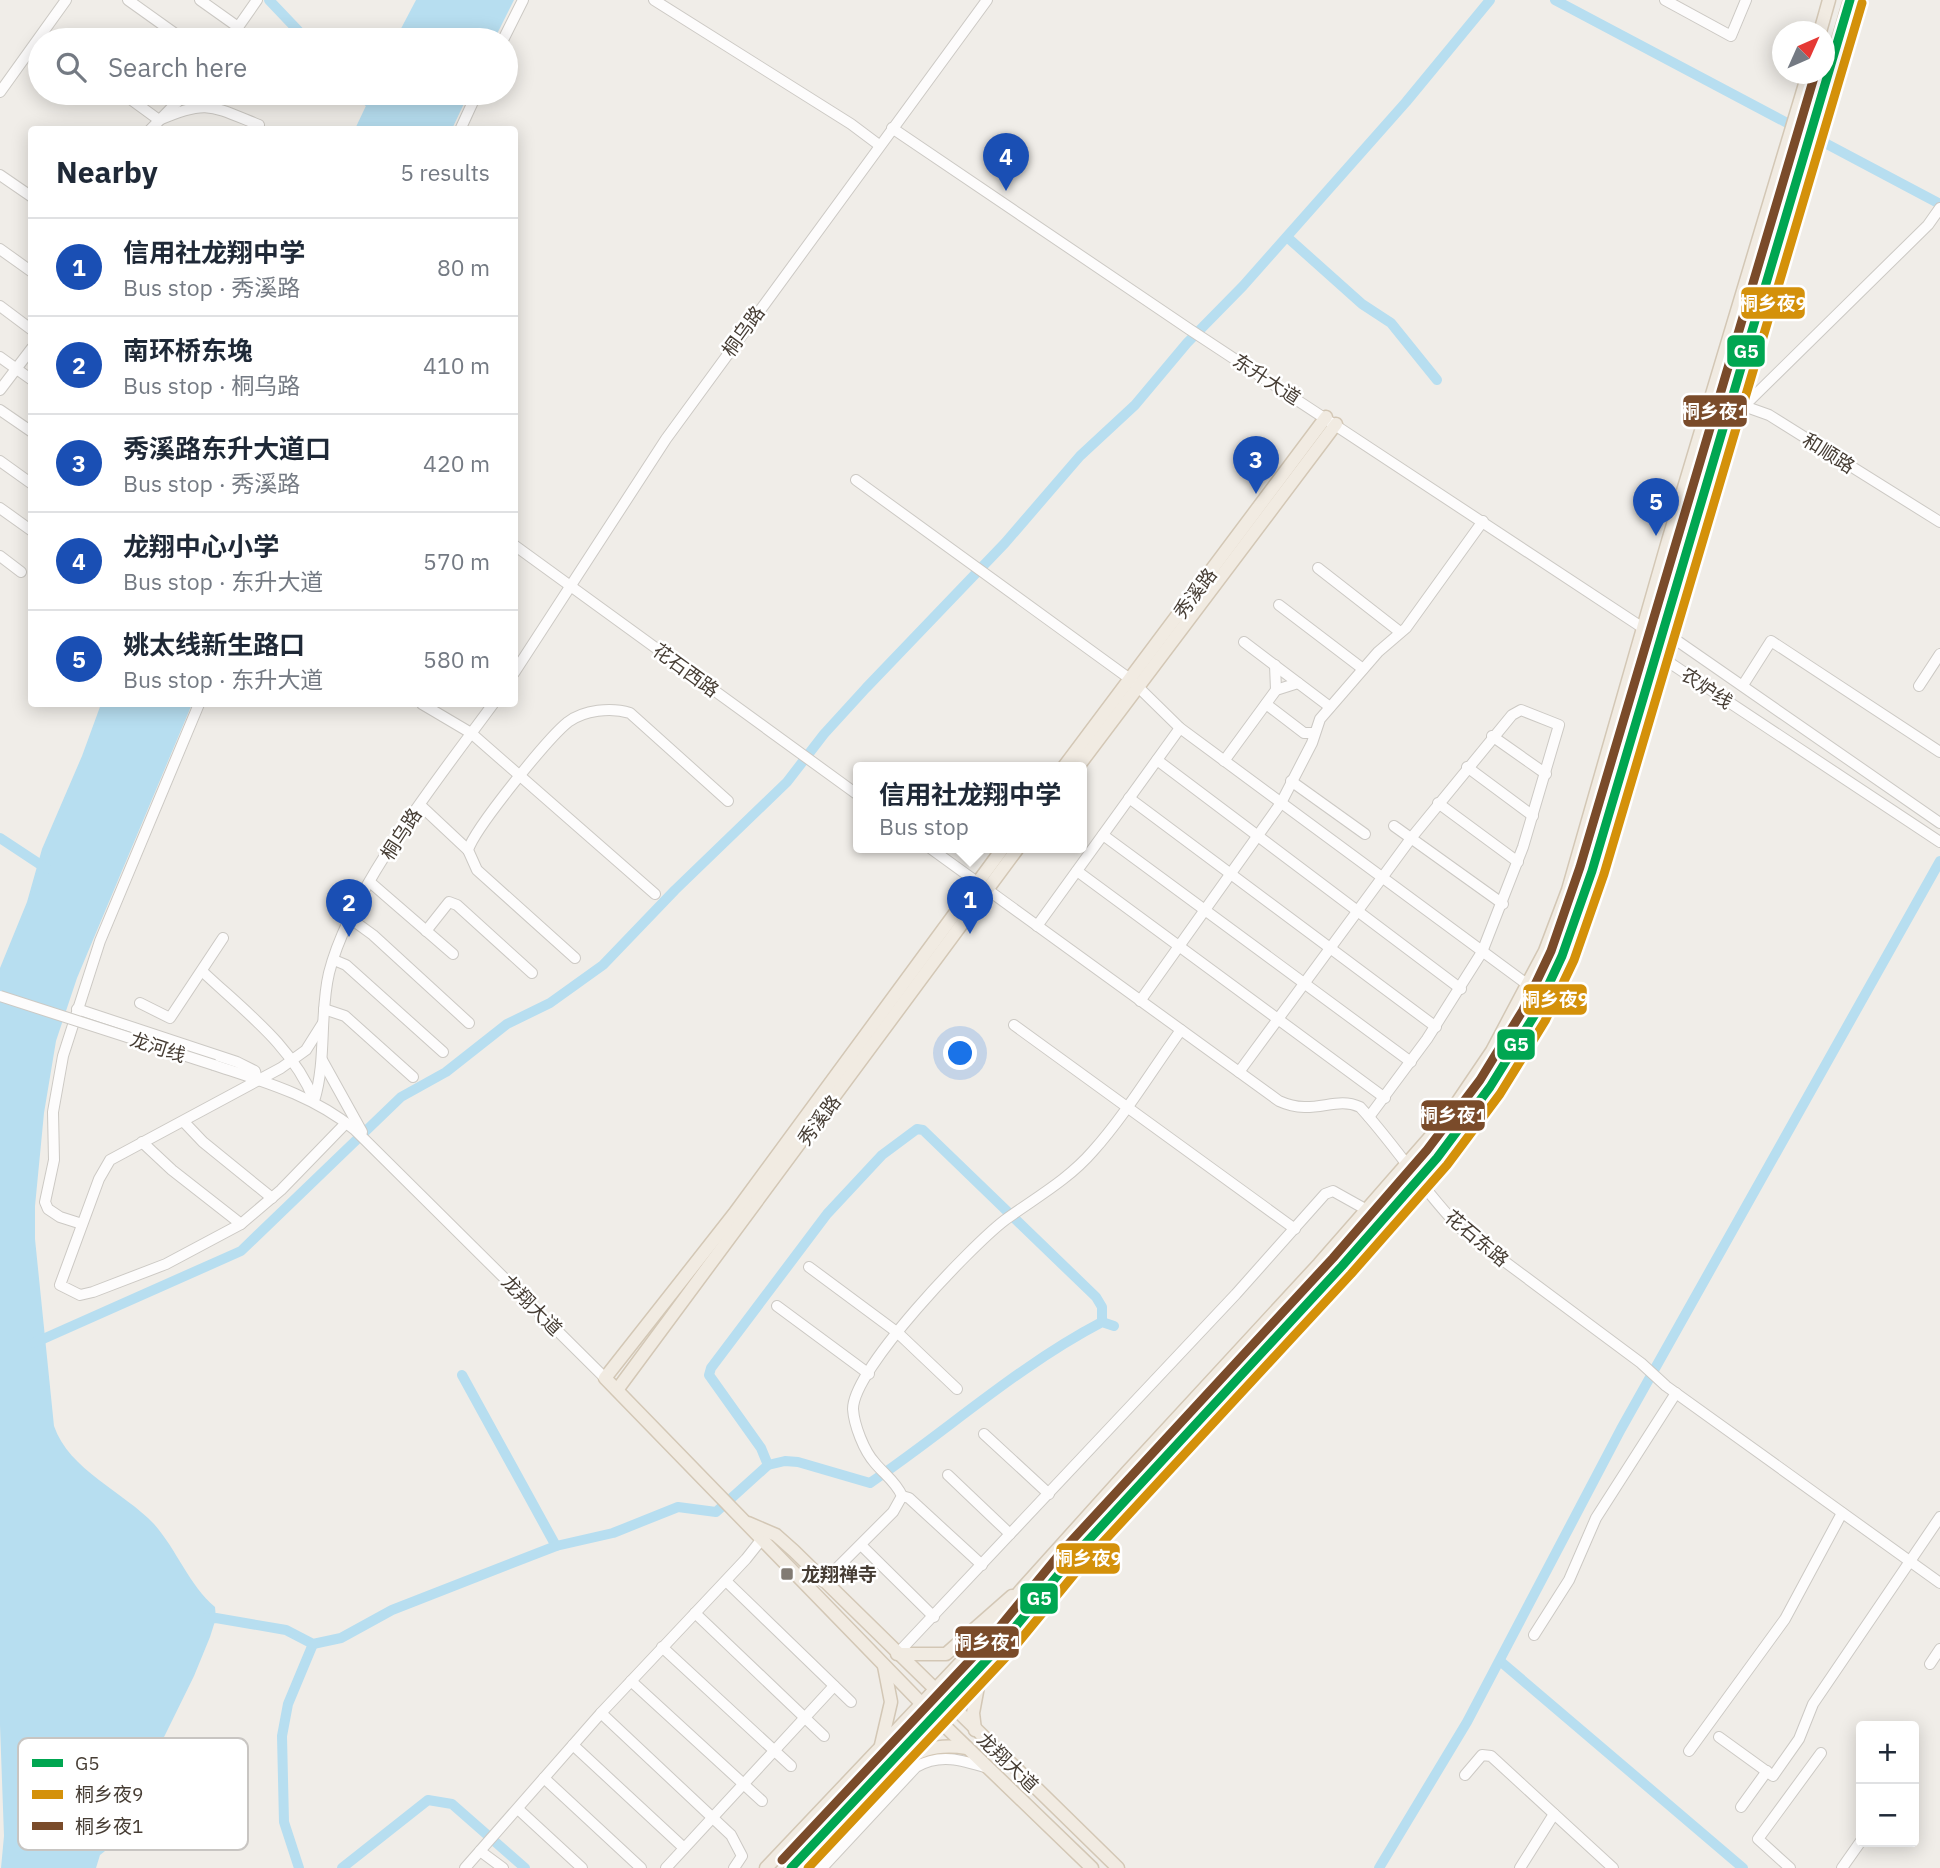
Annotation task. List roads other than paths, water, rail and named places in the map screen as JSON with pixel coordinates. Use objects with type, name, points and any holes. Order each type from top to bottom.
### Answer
[{"type":"main road","points":[[1823,21],[1829,0]]},
{"type":"main road","points":[[791,1868],[983,1664],[1030,1612],[1072,1558],[1420,1177],[1490,1087],[1534,1016],[1553,976],[1592,871],[1663,631],[1739,403],[1804,157],[1850,0]]},
{"type":"main road","points":[[766,1868],[934,1690],[1021,1590],[1367,1210],[1408,1163],[1478,1073],[1545,951],[1572,880],[1643,628],[1805,84]]},
{"type":"main road","name":"秀溪路","points":[[1081,762],[1135,682],[1331,420]]},
{"type":"main road","name":"秀溪路","points":[[1068,762],[1135,682]]},
{"type":"main road","name":"秀溪路","points":[[617,1390],[983,886],[1000,853]]},
{"type":"main road","name":"秀溪路","points":[[605,1378],[727,1224],[983,886],[1013,853]]},
{"type":"main road","name":"龙翔大道","points":[[605,1378],[741,1519],[764,1536],[884,1666],[1093,1868]]},
{"type":"main road","name":"龙翔大道","points":[[764,1536],[785,1543],[1118,1868]]},
{"type":"main road","points":[[897,1654],[946,1654],[1001,1603],[1021,1590]]},
{"type":"main road","points":[[975,1730],[973,1713],[983,1664]]},
{"type":"main road","points":[[881,1745],[891,1702],[884,1666]]},
{"type":"main road","points":[[836,1819],[864,1800],[905,1759],[935,1746],[967,1748]]},
{"type":"street","points":[[128,0],[167,28]]},
{"type":"street","points":[[200,0],[238,27],[256,1]]},
{"type":"street","points":[[509,28],[523,0]]},
{"type":"street","points":[[654,0],[851,124],[879,145]]},
{"type":"street","name":"桐乌路","points":[[518,667],[666,439],[987,0]]},
{"type":"street","points":[[1665,0],[1731,36],[1744,1]]},
{"type":"street","points":[[49,28],[62,1]]},
{"type":"street","points":[[0,92],[28,58]]},
{"type":"street","points":[[138,105],[159,120]]},
{"type":"street","points":[[154,126],[174,105]]},
{"type":"street","points":[[462,126],[471,105]]},
{"type":"street","points":[[159,120],[199,106],[213,107],[259,125]]},
{"type":"street","name":"东升大道","points":[[892,128],[1189,329],[1331,420],[1643,628]]},
{"type":"street","points":[[0,175],[28,194]]},
{"type":"street","points":[[1739,403],[1929,223],[1940,208]]},
{"type":"street","points":[[0,249],[28,269]]},
{"type":"street","points":[[0,306],[28,327]]},
{"type":"street","points":[[0,390],[28,353]]},
{"type":"street","points":[[0,357],[28,377]]},
{"type":"street","name":"和顺路","points":[[1713,395],[1769,415],[1940,522]]},
{"type":"street","points":[[0,410],[28,429]]},
{"type":"street","points":[[0,460],[28,481]]},
{"type":"street","points":[[856,480],[1135,682],[1180,728],[1528,985]]},
{"type":"street","points":[[0,508],[28,528]]},
{"type":"street","points":[[1140,1001],[1281,803],[1312,743],[1313,733],[1330,707],[1363,669],[1401,632],[1483,521]]},
{"type":"street","name":"花石西路","points":[[518,548],[853,791]]},
{"type":"street","points":[[0,556],[21,572]]},
{"type":"street","points":[[1318,568],[1401,632]]},
{"type":"street","points":[[1279,605],[1363,669]]},
{"type":"street","name":"农炉线","points":[[1643,628],[1663,631],[1940,823]]},
{"type":"street","name":"农炉线","points":[[1643,628],[1657,652],[1939,841]]},
{"type":"street","points":[[1743,685],[1772,641],[1940,752]]},
{"type":"street","points":[[1244,642],[1330,707]]},
{"type":"street","points":[[1919,686],[1940,654]]},
{"type":"street","points":[[1275,665],[1276,690]]},
{"type":"street","points":[[1224,761],[1276,690],[1298,683]]},
{"type":"street","points":[[1266,704],[1304,733],[1313,733]]},
{"type":"street","points":[[82,1224],[60,1217],[48,1209],[45,1202],[54,1160],[53,1112],[60,1070],[100,941],[199,707]]},
{"type":"street","points":[[427,707],[471,733],[655,894]]},
{"type":"street","name":"桐乌路","points":[[314,1101],[320,1080],[324,1009],[334,960],[351,919],[420,805],[491,707]]},
{"type":"street","points":[[468,850],[482,823],[567,723],[595,712],[618,709],[630,713],[728,801]]},
{"type":"street","points":[[1239,1072],[1438,803],[1492,736],[1512,715],[1521,710],[1559,725],[1518,862],[1482,952],[1436,1027],[1369,1116]]},
{"type":"street","points":[[1037,926],[1180,728]]},
{"type":"street","points":[[1492,736],[1546,774]]},
{"type":"street","points":[[1157,760],[1461,989]]},
{"type":"street","points":[[1467,767],[1533,816]]},
{"type":"street","points":[[1292,781],[1365,834]]},
{"type":"street","points":[[1129,799],[1436,1027]]},
{"type":"street","points":[[1438,803],[1518,862]]},
{"type":"street","points":[[420,805],[468,850],[477,870],[575,958]]},
{"type":"street","points":[[1394,826],[1503,904]]},
{"type":"street","points":[[1102,835],[1411,1062]]},
{"type":"street","points":[[937,853],[983,886]]},
{"type":"street","points":[[1077,871],[1385,1098]]},
{"type":"street","points":[[371,883],[453,954]]},
{"type":"street","name":"花石东路","points":[[983,886],[1279,1101],[1296,1109],[1351,1103],[1369,1116],[1420,1177],[1442,1210],[1461,1229],[1642,1363],[1666,1386],[1940,1583]]},
{"type":"street","points":[[426,931],[449,902],[457,905],[532,973]]},
{"type":"street","points":[[351,919],[373,935],[469,1023]]},
{"type":"street","points":[[140,1003],[170,1018],[223,938]]},
{"type":"street","points":[[334,960],[346,965],[443,1052]]},
{"type":"street","points":[[202,971],[270,1034],[292,1060],[314,1101]]},
{"type":"street","name":"龙河线","points":[[0,996],[214,1065],[314,1101]]},
{"type":"street","points":[[78,1009],[237,1062],[255,1071],[257,1080]]},
{"type":"street","points":[[324,1009],[345,1016],[413,1077]]},
{"type":"street","points":[[323,1023],[306,1050],[292,1060],[184,1122],[119,1153],[104,1168],[60,1285],[80,1295],[166,1264],[241,1224],[350,1126]]},
{"type":"street","points":[[1014,1025],[1295,1228]]},
{"type":"street","points":[[823,1582],[899,1506],[902,1496],[898,1486],[873,1461],[855,1420],[854,1401],[869,1374],[916,1309],[995,1229],[1077,1168],[1127,1106],[1181,1030]]},
{"type":"street","points":[[321,1058],[369,1145]]},
{"type":"street","name":"龙翔大道","points":[[314,1101],[350,1126],[605,1378]]},
{"type":"street","points":[[184,1122],[203,1142],[272,1198]]},
{"type":"street","points":[[142,1142],[172,1170],[241,1224]]},
{"type":"street","points":[[897,1654],[1049,1494],[1325,1194],[1333,1191],[1367,1210]]},
{"type":"street","points":[[809,1267],[898,1333],[957,1389]]},
{"type":"street","points":[[777,1306],[869,1374]]},
{"type":"street","points":[[1534,1635],[1569,1580],[1596,1518],[1676,1393]]},
{"type":"street","points":[[984,1434],[1049,1494]]},
{"type":"street","points":[[948,1475],[1010,1534]]},
{"type":"street","points":[[902,1496],[909,1498],[982,1565]]},
{"type":"street","points":[[1689,1751],[1785,1619],[1842,1513]]},
{"type":"street","points":[[1719,1737],[1773,1776],[1800,1739],[1813,1704],[1940,1517]]},
{"type":"street","points":[[465,1868],[601,1713],[726,1581],[764,1536]]},
{"type":"street","points":[[860,1545],[934,1617]]},
{"type":"street","points":[[726,1581],[851,1702]]},
{"type":"street","points":[[695,1613],[824,1736]]},
{"type":"street","points":[[662,1647],[790,1766]]},
{"type":"street","points":[[1930,1664],[1940,1649]]},
{"type":"street","points":[[631,1681],[762,1801]]},
{"type":"street","points":[[666,1868],[834,1686]]},
{"type":"street","points":[[601,1713],[738,1845],[741,1856],[734,1868]]},
{"type":"street","points":[[573,1745],[684,1848]]},
{"type":"street","points":[[1790,1868],[1758,1839],[1821,1753]]},
{"type":"street","points":[[1465,1775],[1482,1755],[1491,1756],[1613,1868]]},
{"type":"street","points":[[822,1868],[916,1767],[929,1760],[949,1758],[988,1768]]},
{"type":"street","points":[[1741,1807],[1767,1771]]},
{"type":"street","points":[[544,1778],[641,1868]]},
{"type":"street","points":[[517,1808],[582,1868]]},
{"type":"street","points":[[1520,1868],[1554,1814]]},
{"type":"street","points":[[1842,1868],[1857,1847]]},
{"type":"street","points":[[481,1849],[503,1868]]},
{"type":"water","points":[[416,0],[514,0],[500,28],[401,28]]},
{"type":"water","points":[[366,105],[463,105],[453,126],[356,126]]},
{"type":"water","points":[[100,707],[191,707],[77,978],[56,1041],[44,1113],[35,1206],[35,1239],[54,1426],[61,1442],[84,1468],[154,1524],[198,1588],[215,1607],[216,1618],[194,1676],[164,1738],[18,1738],[18,1850],[106,1850],[100,1855],[96,1868],[1,1868],[4,1836],[0,1725],[0,968],[27,902],[42,849]]},
{"type":"waterway","points":[[269,0],[296,28]]},
{"type":"waterway","points":[[34,1343],[241,1251],[401,1097],[446,1072],[507,1024],[550,1003],[603,965],[675,890],[787,782],[824,734],[1005,543],[1080,456],[1135,405],[1187,343],[1243,286],[1406,102],[1490,0]]},
{"type":"waterway","points":[[1555,0],[1940,204]]},
{"type":"waterway","points":[[372,105],[377,109]]},
{"type":"waterway","points":[[1287,237],[1362,304],[1391,323],[1437,380]]},
{"type":"waterway","points":[[0,838],[47,869]]},
{"type":"waterway","points":[[1379,1868],[1467,1722],[1621,1429],[1940,861]]},
{"type":"waterway","points":[[768,1465],[761,1448],[709,1375],[711,1368],[827,1214],[882,1155],[917,1129],[923,1130],[1096,1297],[1102,1307],[1102,1322]]},
{"type":"waterway","points":[[203,1619],[216,1618],[286,1630],[313,1644],[341,1638],[392,1610],[556,1546],[613,1533],[678,1507],[716,1512],[768,1465],[785,1461],[798,1462],[870,1483],[1041,1358],[1102,1322],[1114,1326]]},
{"type":"waterway","points":[[462,1375],[556,1546]]},
{"type":"waterway","points":[[299,1868],[284,1822],[282,1736],[288,1704],[313,1644]]},
{"type":"waterway","points":[[1500,1661],[1743,1868]]},
{"type":"waterway","points":[[342,1868],[428,1800],[452,1804],[525,1868]]},
{"type":"place","name":"龙翔中心小学","points":[[1006,191]]},
{"type":"place","name":"秀溪路东升大道口","points":[[1256,494]]},
{"type":"place","name":"姚太线新生路口","points":[[1656,536]]},
{"type":"place","name":"信用社龙翔中学","points":[[970,934]]},
{"type":"place","name":"南环桥东堍","points":[[349,937]]},
{"type":"place","name":"龙翔禅寺","points":[[787,1574]]}]
